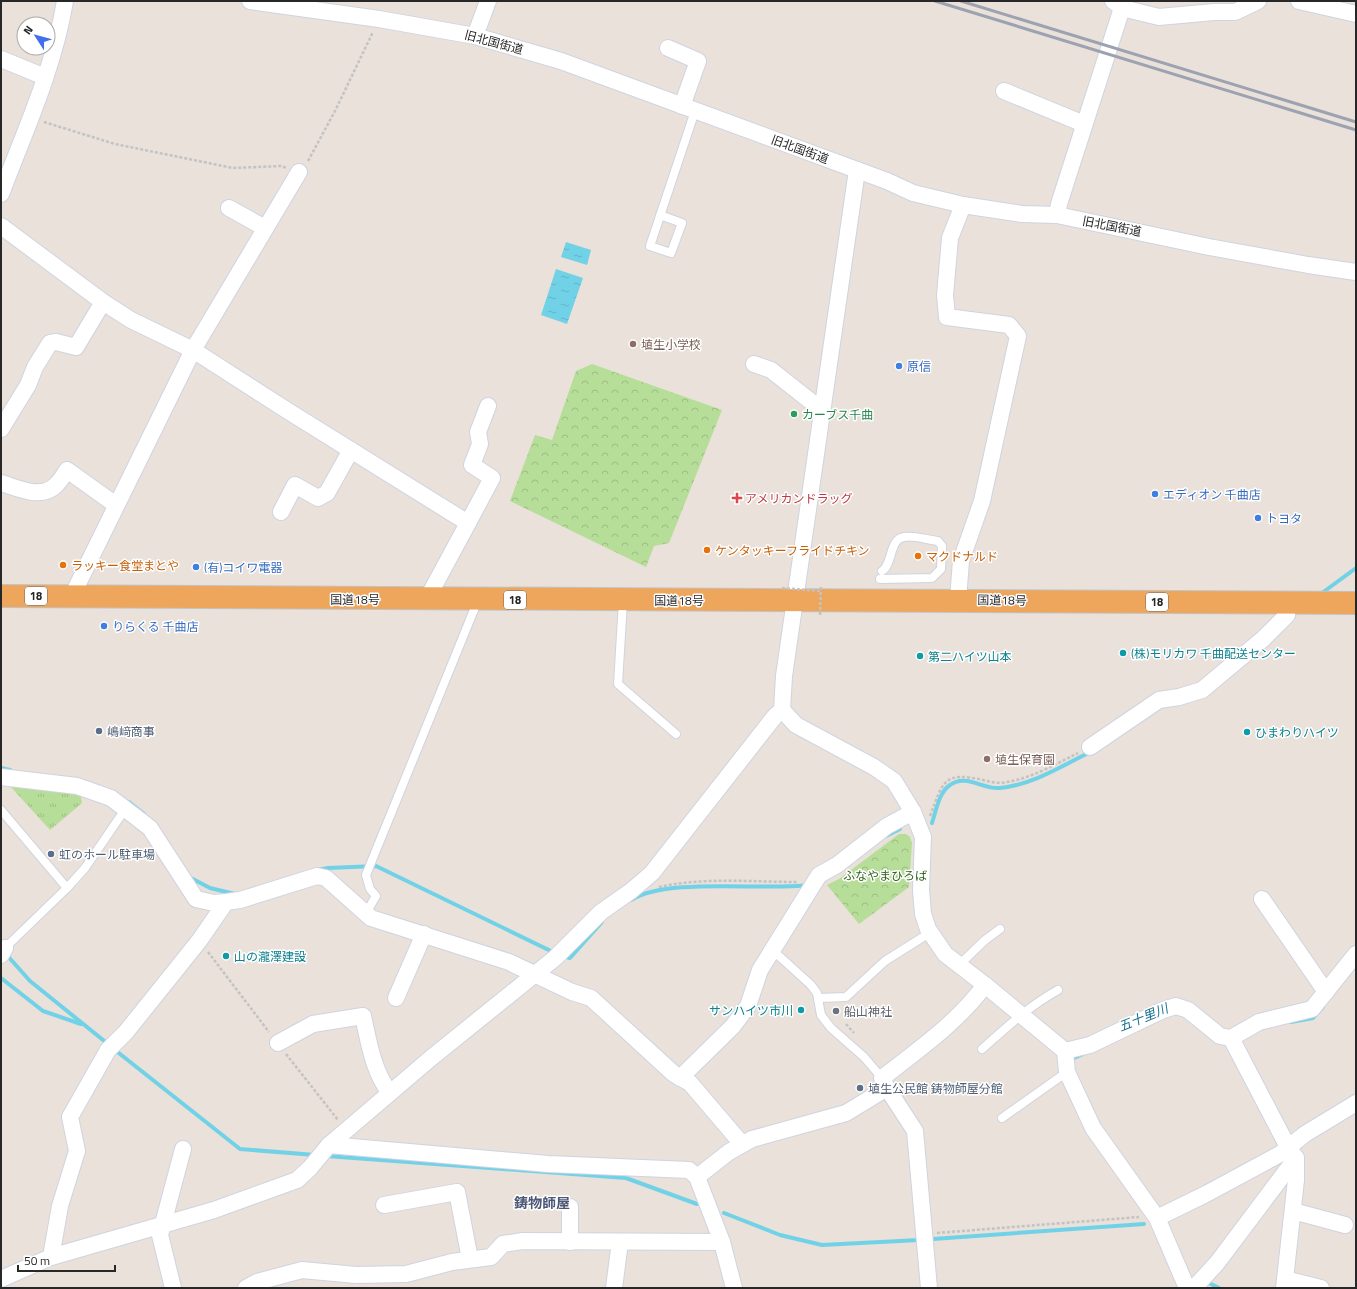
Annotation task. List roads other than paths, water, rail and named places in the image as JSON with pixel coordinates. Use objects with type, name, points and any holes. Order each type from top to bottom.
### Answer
[{"type":"highway","name":"国道18号","points":[[1,596],[623,600],[789,594],[958,599],[1356,603]]},
{"type":"street","points":[[1,194],[45,77],[61,26],[65,1]]},
{"type":"street","name":"旧北国街道","points":[[250,1],[281,3],[475,36],[561,61],[887,180],[913,193],[963,205],[1022,214],[1058,215],[1209,247],[1356,272]]},
{"type":"street","points":[[475,36],[488,1]]},
{"type":"street","points":[[1058,215],[1059,204],[1084,124],[1117,5],[1159,17],[1214,12],[1235,12],[1258,1]]},
{"type":"street","points":[[1299,1],[1356,14]]},
{"type":"street","points":[[668,48],[698,61],[689,108]]},
{"type":"street","points":[[1,59],[45,77]]},
{"type":"street","points":[[1004,91],[1084,124]]},
{"type":"street","points":[[1,1279],[51,1257],[214,1210],[297,1180],[324,1151],[390,1093],[559,955],[601,912],[631,891],[652,873],[775,716],[782,710],[789,594],[823,411],[857,170]]},
{"type":"street","points":[[72,596],[193,350],[299,172]]},
{"type":"street","points":[[958,599],[961,561],[982,502],[996,438],[998,420],[1018,336],[1009,325],[947,317],[945,295],[950,238],[963,205]]},
{"type":"street","points":[[229,208],[266,228]]},
{"type":"street","points":[[1,226],[103,302],[131,320],[193,350],[468,523]]},
{"type":"street","points":[[1,429],[28,385],[35,367],[50,343],[76,347],[103,302]]},
{"type":"street","points":[[754,364],[772,370],[823,411]]},
{"type":"street","points":[[426,599],[492,478],[472,465],[480,444],[478,432],[488,406]]},
{"type":"street","points":[[280,512],[295,485],[318,498],[327,493],[350,450]]},
{"type":"street","points":[[1,483],[26,491],[42,493],[56,486],[67,470],[116,505]]},
{"type":"street","points":[[1090,747],[1160,700],[1179,698],[1202,690],[1263,639],[1287,614],[1289,603]]},
{"type":"street","points":[[782,710],[796,725],[874,767],[894,781],[913,812],[923,837],[921,890],[923,914],[931,932],[944,954],[985,985],[1065,1051],[1067,1072],[1094,1128],[1157,1218],[1186,1288]]},
{"type":"street","points":[[1,777],[77,786],[111,798],[126,808],[150,828],[196,899],[214,903],[240,900],[317,876],[326,878],[371,918],[509,962],[572,992],[591,998],[680,1078],[690,1083],[742,1144]]},
{"type":"street","points":[[680,1078],[733,1026],[748,1006],[756,980],[771,952],[815,882],[887,826],[913,812]]},
{"type":"street","points":[[1262,899],[1326,992]]},
{"type":"street","points":[[51,1257],[60,1206],[77,1151],[70,1117],[111,1046],[126,1032],[199,941],[226,902]]},
{"type":"street","points":[[396,998],[424,934]]},
{"type":"street","points":[[1065,1051],[1090,1045],[1163,1010],[1176,1006],[1188,1010],[1220,1036],[1232,1038],[1259,1022],[1312,1009],[1356,954]]},
{"type":"street","points":[[697,1177],[729,1152],[752,1139],[846,1113],[884,1083],[973,1001],[985,985]]},
{"type":"street","points":[[278,1043],[313,1024],[363,1016],[373,1058],[382,1082],[390,1093]]},
{"type":"street","points":[[1232,1038],[1292,1154],[1296,1180],[1284,1284],[1321,1288]]},
{"type":"street","points":[[884,1083],[915,1131],[930,1288]]},
{"type":"street","points":[[1194,1288],[1217,1263],[1305,1134],[1356,1103]]},
{"type":"street","points":[[173,1288],[160,1235],[161,1226],[183,1149]]},
{"type":"street","points":[[324,1151],[548,1164],[689,1170],[697,1177],[722,1242],[734,1288]]},
{"type":"street","points":[[1157,1218],[1292,1154]]},
{"type":"street","points":[[384,1205],[457,1192],[470,1259]]},
{"type":"street","points":[[570,1207],[570,1242]]},
{"type":"street","points":[[1293,1211],[1345,1225]]},
{"type":"street","points":[[246,1288],[257,1282],[302,1270],[355,1281],[406,1274],[452,1262],[491,1257],[503,1244],[523,1241],[722,1242]]},
{"type":"street","points":[[614,1288],[620,1242]]},
{"type":"lane","points":[[660,216],[682,223],[671,253],[650,246],[660,216],[689,108]]},
{"type":"lane","points":[[904,536],[938,541],[942,546],[941,569],[932,578],[881,575],[887,568],[896,541],[904,536]]},
{"type":"lane","points":[[366,913],[376,896],[370,889],[366,876],[478,600]]},
{"type":"lane","points":[[623,600],[618,684],[676,734]]},
{"type":"lane","points":[[2,952],[68,888],[84,868],[126,808]]},
{"type":"lane","points":[[1,810],[68,888]]},
{"type":"lane","points":[[959,965],[985,940],[1000,929]]},
{"type":"lane","points":[[818,998],[846,997],[885,961],[931,932]]},
{"type":"lane","points":[[771,952],[779,956],[811,984],[817,993],[821,1015],[832,1028],[864,1057],[884,1083]]},
{"type":"lane","points":[[982,1049],[1038,1001],[1058,990]]},
{"type":"lane","points":[[1002,1118],[1067,1072]]},
{"type":"water","points":[[566,242],[591,250],[587,265],[561,257]]},
{"type":"water","points":[[556,269],[583,278],[567,324],[541,315]]},
{"type":"waterway","points":[[1322,593],[1356,568]]},
{"type":"waterway","points":[[932,823],[938,802],[943,792],[946,788],[956,782],[968,781],[994,788],[1012,786],[1035,779],[1090,752]]},
{"type":"waterway","points":[[1,768],[10,770]]},
{"type":"waterway","points":[[129,802],[144,814]]},
{"type":"waterway","points":[[886,836],[900,829]]},
{"type":"waterway","points":[[318,870],[328,868],[376,866],[555,953]]},
{"type":"waterway","points":[[189,877],[210,888],[235,894]]},
{"type":"waterway","points":[[631,900],[648,893],[691,887],[766,887],[808,885]]},
{"type":"waterway","points":[[563,956],[570,958],[602,922]]},
{"type":"waterway","points":[[5,953],[30,981],[108,1044]]},
{"type":"waterway","points":[[1,978],[43,1011],[81,1024]]},
{"type":"waterway","name":"五十里川","points":[[1291,1022],[1313,1018],[1323,1007]]},
{"type":"waterway","points":[[115,1050],[240,1149],[315,1155]]},
{"type":"waterway","name":"五十里川","points":[[1069,1055],[1074,1058],[1083,1054]]},
{"type":"waterway","points":[[326,1156],[626,1178],[697,1204]]},
{"type":"waterway","points":[[724,1213],[780,1235],[822,1245],[919,1240]]},
{"type":"waterway","points":[[933,1239],[1144,1224]]},
{"type":"waterway","points":[[1209,1283],[1219,1288]]},
{"type":"railway","points":[[935,1],[1356,130]]},
{"type":"railway","points":[[961,1],[1356,122]]},
{"type":"place","name":"埴生小学校","points":[[633,344]]},
{"type":"place","name":"原信","points":[[899,366]]},
{"type":"place","name":"カーブス千曲","points":[[794,414]]},
{"type":"place","name":"エディオン 千曲店","points":[[1155,494]]},
{"type":"place","name":"アメリカンドラッグ","points":[[737,498]]},
{"type":"place","name":"トヨタ","points":[[1258,518]]},
{"type":"place","name":"ケンタッキーフライドチキン","points":[[707,550]]},
{"type":"place","name":"マクドナルド","points":[[918,556]]},
{"type":"place","name":"ラッキー食堂まとや","points":[[63,565]]},
{"type":"place","name":"(有)コイワ電器","points":[[196,567]]},
{"type":"place","name":"りらくる 千曲店","points":[[104,626]]},
{"type":"place","name":"(株)モリカワ 千曲配送センター","points":[[1123,653]]},
{"type":"place","name":"第二ハイツ山本","points":[[920,656]]},
{"type":"place","name":"嶋﨑商事","points":[[99,731]]},
{"type":"place","name":"ひまわりハイツ","points":[[1247,732]]},
{"type":"place","name":"埴生保育園","points":[[987,759]]},
{"type":"place","name":"虹のホール駐車場","points":[[51,854]]},
{"type":"place","name":"山の瀧澤建設","points":[[226,956]]},
{"type":"place","name":"サンハイツ市川","points":[[801,1010]]},
{"type":"place","name":"船山神社","points":[[836,1011]]},
{"type":"place","name":"埴生公民館 鋳物師屋分館","points":[[860,1088]]},
{"type":"district","name":"鋳物師屋","points":[[542,1202]]},
{"type":"park label","name":"ふなやまひろば","points":[[885,875]]}]
